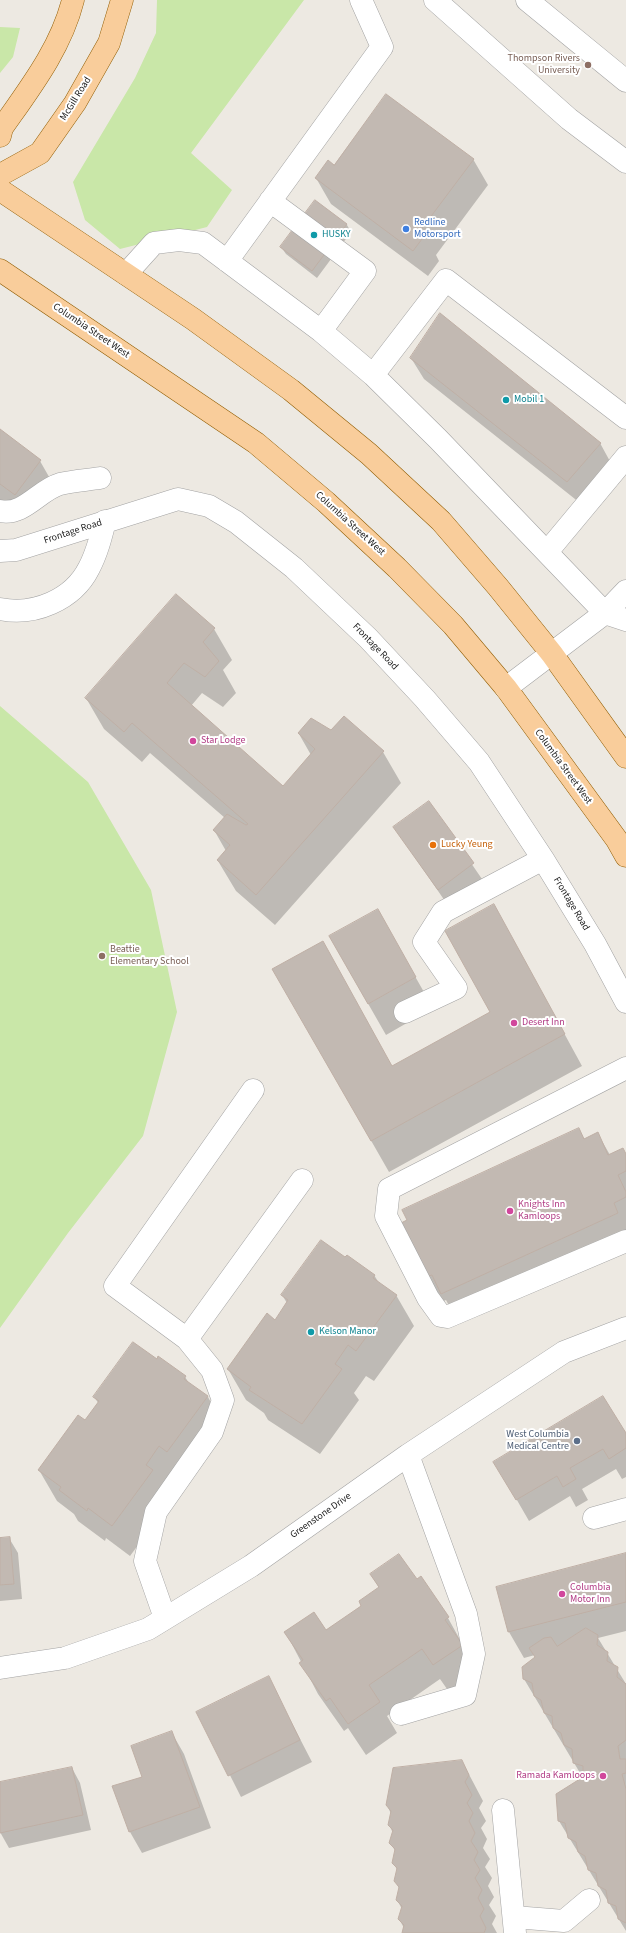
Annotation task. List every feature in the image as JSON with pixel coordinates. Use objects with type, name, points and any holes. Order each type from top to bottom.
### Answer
[{"type":"main road","points":[[0,136],[2,128],[36,80],[68,21],[74,0]]},
{"type":"main road","name":"McGill Road","points":[[0,175],[40,153],[75,103],[110,43],[122,0]]},
{"type":"main road","points":[[0,190],[193,319],[291,390],[370,454],[441,521],[552,654],[626,757]]},
{"type":"main road","name":"Columbia Street West","points":[[0,270],[256,443],[326,502],[397,568],[453,625],[506,688],[618,840],[626,856]]},
{"type":"street","points":[[227,261],[382,47],[361,0]]},
{"type":"street","points":[[435,0],[569,119],[626,162]]},
{"type":"street","points":[[527,0],[626,81]]},
{"type":"street","points":[[270,201],[366,271],[321,331]]},
{"type":"street","points":[[126,274],[154,243],[179,240],[203,243],[321,331],[373,376],[438,438],[605,613],[626,620]]},
{"type":"street","points":[[373,376],[446,280],[626,418]]},
{"type":"street","points":[[547,552],[626,457]]},
{"type":"street","points":[[0,511],[7,512],[18,509],[59,484],[100,478]]},
{"type":"street","name":"Frontage Road","points":[[0,551],[16,550],[178,499],[209,506],[236,522],[294,568],[368,638],[425,699],[478,762],[543,859],[595,944],[626,1002]]},
{"type":"street","points":[[0,608],[22,611],[36,608],[61,599],[72,590],[89,570],[105,521]]},
{"type":"street","points":[[506,688],[605,613],[626,591]]},
{"type":"street","points":[[405,1012],[456,988],[424,942],[444,912],[543,859]]},
{"type":"street","points":[[626,1068],[389,1189],[386,1216],[428,1298],[441,1316],[447,1317],[626,1241]]},
{"type":"street","points":[[165,1618],[145,1561],[156,1512],[212,1432],[223,1400],[212,1370],[188,1338],[115,1286],[253,1090]]},
{"type":"street","points":[[188,1338],[302,1180]]},
{"type":"street","name":"Greenstone Drive","points":[[0,1668],[64,1658],[148,1629],[251,1566],[408,1455],[564,1352],[626,1328]]},
{"type":"street","points":[[401,1714],[465,1695],[474,1654],[466,1614],[408,1455]]},
{"type":"street","points":[[594,1518],[626,1509]]},
{"type":"street","points":[[503,1810],[515,1925],[564,1921],[589,1900]]},
{"type":"green space","points":[[157,0],[304,0],[191,153],[232,190],[207,227],[120,249],[85,220],[73,182],[135,78],[156,33]]},
{"type":"green space","points":[[0,27],[20,28],[13,57],[0,73]]},
{"type":"green space","name":"Beattie Elementary School","points":[[0,706],[88,782],[151,890],[177,1012],[143,1136],[68,1233],[0,1328]]},
{"type":"building","points":[[386,94],[474,159],[420,231],[425,235],[413,251],[315,178],[328,160],[334,165]]},
{"type":"building","name":"HUSKY","points":[[315,200],[347,224],[312,271],[280,247]]},
{"type":"building","name":"Mobil 1","points":[[440,313],[601,443],[567,482],[410,358]]},
{"type":"building","points":[[0,429],[41,460],[15,495],[0,484]]},
{"type":"building","name":"Star Lodge","points":[[176,594],[215,628],[203,642],[219,661],[205,677],[184,663],[167,683],[283,786],[315,749],[298,733],[311,718],[331,730],[344,716],[384,751],[256,895],[217,860],[230,845],[213,830],[227,814],[246,825],[248,824],[132,723],[124,732],[85,698]]},
{"type":"building","name":"Lucky Yeung","points":[[429,801],[474,863],[438,890],[393,827]]},
{"type":"building","name":"Desert Inn","points":[[494,904],[565,1034],[371,1141],[272,969],[323,941],[392,1066],[490,1012],[445,931]]},
{"type":"building","points":[[378,909],[416,977],[368,1004],[329,936]]},
{"type":"building","name":"Knights Inn Kamloops","points":[[579,1128],[584,1139],[598,1132],[608,1155],[623,1148],[626,1154],[626,1171],[618,1175],[626,1192],[626,1197],[614,1203],[618,1213],[441,1294],[432,1275],[426,1277],[401,1223],[407,1220],[402,1210]]},
{"type":"building","name":"Kelson Manor","points":[[321,1240],[345,1257],[347,1255],[375,1275],[373,1278],[397,1295],[356,1351],[348,1345],[335,1364],[342,1369],[302,1424],[249,1390],[251,1387],[227,1369],[267,1313],[275,1320],[288,1300],[281,1295]]},
{"type":"building","points":[[133,1342],[157,1359],[158,1356],[186,1376],[184,1379],[208,1396],[167,1452],[159,1446],[146,1465],[153,1470],[112,1526],[88,1508],[87,1511],[59,1490],[61,1487],[38,1470],[78,1415],[85,1420],[99,1401],[93,1397]]},
{"type":"building","name":"West Columbia Medical Centre","points":[[603,1396],[626,1433],[626,1448],[609,1459],[603,1449],[570,1468],[576,1479],[563,1487],[557,1476],[516,1500],[493,1462]]},
{"type":"building","points":[[10,1537],[14,1584],[0,1585],[0,1538]]},
{"type":"building","name":"Columbia Motor Inn","points":[[626,1553],[626,1602],[508,1632],[496,1587]]},
{"type":"building","points":[[399,1554],[417,1579],[421,1576],[449,1617],[445,1620],[463,1645],[433,1665],[422,1649],[369,1685],[380,1702],[348,1724],[330,1698],[326,1701],[299,1663],[303,1660],[284,1632],[314,1612],[326,1630],[361,1606],[359,1601],[379,1587],[370,1574]]},
{"type":"building","name":"Ramada Kamloops","points":[[586,1628],[598,1635],[597,1645],[608,1652],[607,1661],[618,1667],[617,1677],[626,1684],[626,1740],[618,1746],[620,1759],[626,1759],[626,1773],[622,1774],[626,1789],[626,1923],[618,1919],[616,1906],[608,1903],[606,1890],[598,1886],[596,1873],[588,1870],[585,1856],[578,1852],[576,1842],[568,1838],[565,1823],[558,1821],[556,1794],[583,1777],[583,1766],[573,1763],[572,1749],[564,1745],[561,1733],[553,1728],[552,1716],[544,1713],[541,1700],[534,1696],[532,1683],[523,1679],[522,1667],[535,1657],[529,1648],[544,1638],[551,1637],[557,1646]]},
{"type":"building","points":[[269,1676],[300,1740],[228,1776],[196,1712]]},
{"type":"building","points":[[172,1731],[200,1807],[129,1832],[112,1786],[142,1777],[131,1746]]},
{"type":"building","points":[[462,1760],[469,1775],[465,1782],[472,1795],[467,1803],[473,1813],[469,1821],[475,1833],[471,1841],[478,1852],[474,1860],[480,1870],[475,1878],[482,1890],[478,1898],[484,1909],[480,1916],[486,1928],[484,1933],[402,1933],[404,1925],[398,1919],[402,1906],[396,1900],[399,1887],[394,1881],[397,1868],[392,1863],[395,1849],[389,1843],[393,1830],[388,1825],[391,1811],[386,1805],[393,1768]]},
{"type":"building","points":[[72,1767],[83,1815],[0,1833],[0,1782]]},
{"type":"place","name":"Thompson Rivers University","points":[[588,65]]},
{"type":"place","name":"Redline Motorsport","points":[[406,229]]},
{"type":"place","name":"HUSKY","points":[[314,235]]},
{"type":"place","name":"Mobil 1","points":[[506,400]]},
{"type":"place","name":"Star Lodge","points":[[193,741]]},
{"type":"place","name":"Lucky Yeung","points":[[433,845]]},
{"type":"place","name":"Beattie Elementary School","points":[[102,956]]},
{"type":"place","name":"Desert Inn","points":[[514,1023]]},
{"type":"place","name":"Knights Inn Kamloops","points":[[510,1211]]},
{"type":"place","name":"Kelson Manor","points":[[311,1332]]},
{"type":"place","name":"West Columbia Medical Centre","points":[[577,1441]]},
{"type":"place","name":"Columbia Motor Inn","points":[[562,1594]]},
{"type":"place","name":"Ramada Kamloops","points":[[603,1776]]}]
